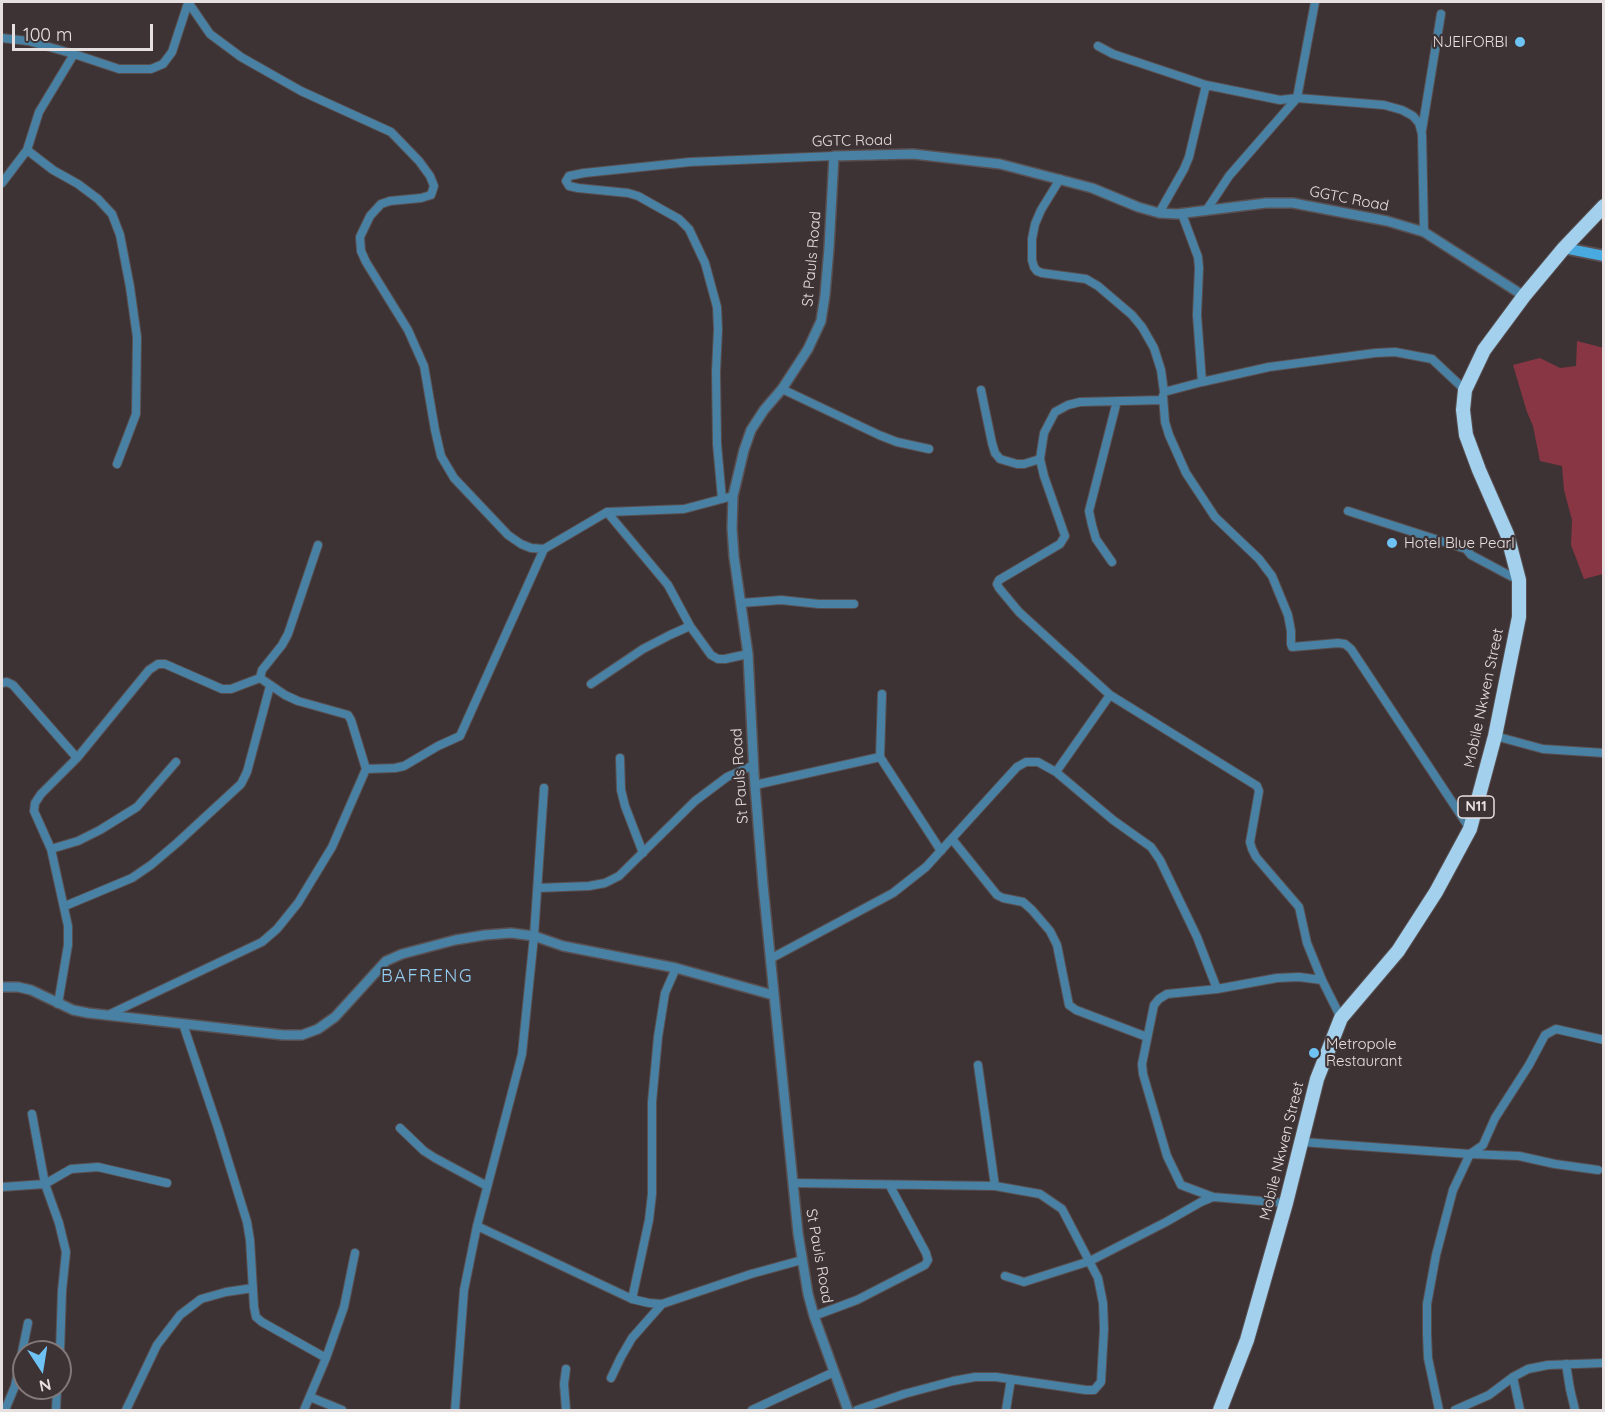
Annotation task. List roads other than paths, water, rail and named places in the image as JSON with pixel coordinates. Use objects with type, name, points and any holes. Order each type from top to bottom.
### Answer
[{"type":"highway","name":"Mobile Nkwen Street","points":[[1220,1410],[1247,1340],[1286,1203],[1317,1078],[1341,1018],[1398,951],[1436,892],[1470,829],[1495,736],[1519,618],[1519,580],[1508,534],[1466,435],[1463,410],[1465,390],[1484,350],[1524,296],[1564,248],[1604,206]]},
{"type":"main road","points":[[1564,248],[1604,256]]},
{"type":"street","points":[[2,38],[28,41],[119,69],[151,69],[164,64],[172,52],[188,2]]},
{"type":"street","points":[[188,2],[210,34],[241,57],[301,91],[391,132],[430,176],[434,186],[431,195],[381,204],[370,216],[360,237],[361,250],[415,343],[424,366],[441,456],[454,478],[508,535],[531,548],[544,549],[607,512],[684,509],[733,496]]},
{"type":"street","points":[[1206,211],[1229,176],[1297,98],[1315,2]]},
{"type":"street","points":[[1424,232],[1422,134],[1441,14]]},
{"type":"street","points":[[1098,46],[1113,54],[1206,86],[1280,100],[1297,98],[1384,105],[1413,116],[1419,123],[1422,134]]},
{"type":"street","points":[[2,183],[27,150],[39,112],[74,54]]},
{"type":"street","points":[[1159,213],[1189,157],[1206,86]]},
{"type":"street","points":[[27,150],[98,199],[112,214],[120,235],[137,337],[136,414],[117,464]]},
{"type":"street","name":"GGTC Road","points":[[722,499],[717,444],[717,307],[701,254],[689,230],[679,219],[638,196],[628,193],[569,186],[566,181],[569,176],[690,162],[777,157],[913,154],[1000,164],[1092,188],[1159,213],[1182,214],[1266,203],[1293,203],[1387,220],[1424,232],[1524,296]]},
{"type":"street","name":"St Pauls Road","points":[[834,156],[829,248],[821,321],[782,389],[751,430],[733,496],[732,528],[748,654],[755,785],[773,995],[802,1260],[814,1316],[848,1410]]},
{"type":"street","points":[[1060,179],[1035,224],[1032,239],[1034,267],[1042,273],[1086,279],[1098,286],[1132,315],[1142,327],[1154,348],[1161,370],[1165,422],[1186,473],[1199,496],[1215,517],[1259,559],[1272,576],[1288,615],[1292,647],[1338,643],[1345,644],[1351,649],[1470,829]]},
{"type":"street","points":[[1182,214],[1198,257],[1197,315],[1202,382]]},
{"type":"street","points":[[1341,1018],[1309,951],[1299,907],[1256,857],[1252,849],[1250,842],[1259,790],[1257,786],[1110,695],[1019,612],[997,584],[999,580],[1060,544],[1065,536],[1040,459],[1044,434],[1055,412],[1068,405],[1080,402],[1163,396],[1202,382],[1269,367],[1395,352],[1432,359],[1465,390]]},
{"type":"street","points":[[782,389],[879,435],[897,442],[929,449]]},
{"type":"street","points":[[981,390],[992,443],[1000,459],[1024,464],[1040,459]]},
{"type":"street","points":[[1112,562],[1096,539],[1089,511],[1117,401]]},
{"type":"street","points":[[1348,511],[1466,549],[1471,555],[1519,580]]},
{"type":"street","points":[[607,512],[668,585],[690,626],[711,655],[718,659],[725,659],[748,654]]},
{"type":"street","points":[[260,678],[262,670],[288,634],[318,544]]},
{"type":"street","points":[[366,770],[404,766],[460,736],[544,549]]},
{"type":"street","points":[[741,603],[781,600],[819,604],[854,604]]},
{"type":"street","points":[[591,684],[643,649],[690,626]]},
{"type":"street","points":[[58,1004],[68,945],[68,926],[51,849],[34,811],[34,804],[77,758],[130,691],[149,670],[158,664],[165,664],[222,689],[231,689],[260,678]]},
{"type":"street","points":[[110,1014],[262,942],[277,929],[298,903],[332,847],[366,770],[351,720],[348,715],[285,695],[260,678]]},
{"type":"street","points":[[2,683],[7,682],[13,685],[77,758]]},
{"type":"street","points":[[65,906],[132,878],[141,872],[177,843],[241,784],[247,772],[270,686]]},
{"type":"street","points":[[882,694],[880,758],[941,851]]},
{"type":"street","points":[[1056,772],[1110,695]]},
{"type":"street","points":[[1495,736],[1544,748],[1604,753]]},
{"type":"street","points":[[620,758],[621,790],[643,853]]},
{"type":"street","points":[[755,785],[880,758]]},
{"type":"street","points":[[51,849],[78,841],[137,807],[176,762]]},
{"type":"street","points":[[770,959],[893,893],[926,867],[1017,767],[1026,762],[1038,762],[1056,772],[1113,820],[1151,847],[1160,860],[1197,937],[1217,989]]},
{"type":"street","points":[[537,888],[589,886],[605,883],[619,876],[695,801],[727,777],[754,765]]},
{"type":"street","points":[[455,1410],[464,1290],[477,1226],[522,1053],[534,936],[544,788]]},
{"type":"street","points":[[952,839],[997,895],[1023,902],[1050,931],[1057,945],[1069,1005],[1076,1010],[1148,1037]]},
{"type":"street","points":[[2,987],[31,990],[73,1010],[283,1035],[302,1035],[318,1029],[335,1017],[386,962],[402,954],[426,946],[485,935],[511,933],[534,936],[563,946],[676,968],[773,995]]},
{"type":"street","points":[[632,1299],[649,1220],[652,1194],[651,1102],[658,1037],[665,993],[676,968]]},
{"type":"street","points":[[1286,1203],[1213,1197],[1181,1185],[1167,1156],[1142,1064],[1154,1005],[1167,994],[1217,989],[1277,978],[1299,977],[1322,980]]},
{"type":"street","points":[[183,1024],[247,1222],[256,1317],[326,1358]]},
{"type":"street","points":[[1439,1410],[1428,1358],[1427,1304],[1436,1255],[1453,1190],[1470,1154],[1483,1145],[1495,1118],[1545,1035],[1556,1029],[1604,1040]]},
{"type":"street","points":[[978,1065],[995,1186]]},
{"type":"street","points":[[32,1114],[45,1184],[59,1222],[66,1252],[60,1340]]},
{"type":"street","points":[[400,1128],[424,1151],[487,1186]]},
{"type":"street","points":[[1302,1142],[1519,1156],[1598,1170]]},
{"type":"street","points":[[2,1187],[45,1184],[71,1169],[98,1167],[167,1183]]},
{"type":"street","points":[[793,1183],[995,1186],[1040,1194],[1062,1209],[1098,1278],[1103,1303],[1101,1382],[1094,1390],[996,1377],[975,1377],[904,1394],[857,1410]]},
{"type":"street","points":[[814,1316],[857,1300],[925,1265],[928,1260],[890,1186]]},
{"type":"street","points":[[1005,1276],[1024,1281],[1090,1261],[1213,1197]]},
{"type":"street","points":[[477,1226],[632,1299],[648,1303],[662,1304],[751,1274],[802,1260]]},
{"type":"street","points":[[304,1410],[344,1307],[355,1253]]},
{"type":"street","points":[[126,1410],[157,1345],[180,1315],[201,1299],[253,1288]]},
{"type":"street","points":[[611,1378],[632,1338],[662,1304]]},
{"type":"street","points":[[5,1410],[15,1386],[28,1323]]},
{"type":"street","points":[[1455,1410],[1489,1395],[1528,1369],[1548,1365],[1604,1363]]},
{"type":"street","points":[[1566,1364],[1575,1410]]},
{"type":"street","points":[[566,1369],[564,1384],[566,1410]]},
{"type":"street","points":[[752,1410],[834,1372]]},
{"type":"street","points":[[1513,1377],[1520,1410]]},
{"type":"street","points":[[1006,1410],[1011,1379]]},
{"type":"street","points":[[310,1397],[342,1410]]},
{"type":"place","name":"NJEIFORBI","points":[[1520,42]]},
{"type":"place","name":"Hotel Blue Pearl","points":[[1392,543]]},
{"type":"place","name":"Metropole Restaurant","points":[[1314,1053]]},
{"type":"district","name":"BAFRENG","points":[[427,977]]}]
